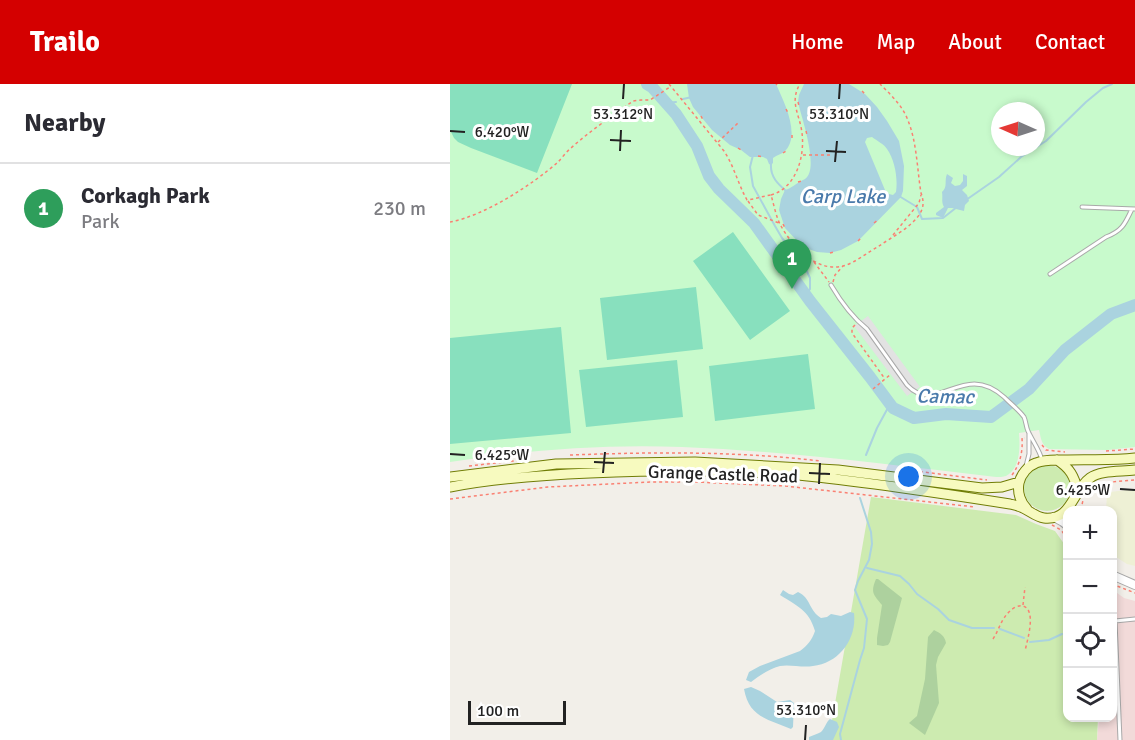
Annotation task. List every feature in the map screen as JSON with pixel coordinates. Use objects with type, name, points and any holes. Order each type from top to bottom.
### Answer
[{"type":"main road","points":[[1029,511],[1020,498],[1019,482],[1025,471],[1035,463],[1057,460],[1135,458]]},
{"type":"main road","points":[[1057,460],[1069,469],[1082,494]]},
{"type":"main road","name":"Grange Castle Road","points":[[450,477],[556,464],[695,462],[838,470],[982,488],[1002,487],[1019,482]]},
{"type":"main road","points":[[1073,506],[1089,478],[1097,474],[1135,470]]},
{"type":"main road","name":"Grange Castle Road","points":[[450,487],[543,475],[628,471],[709,471],[797,475],[1010,504],[1021,507],[1036,516],[1054,517]]},
{"type":"main road","points":[[1054,517],[1063,513]]},
{"type":"street","points":[[1054,517],[1063,522]]},
{"type":"street","points":[[1117,577],[1135,585]]},
{"type":"lane","points":[[1050,274],[1124,226],[1133,209],[1082,207]]},
{"type":"lane","points":[[831,285],[842,303],[867,329],[914,392],[928,396],[975,383],[995,389],[1024,418],[1043,461]]},
{"type":"lane","points":[[1025,471],[1029,454],[1029,432]]},
{"type":"lane","points":[[1120,740],[1115,621],[1135,619]]},
{"type":"path","points":[[747,200],[778,193],[797,172],[802,155],[802,134],[795,99],[800,84]]},
{"type":"path","points":[[831,285],[835,275],[843,266],[913,223],[924,201],[913,138],[907,118],[901,107],[880,84]]},
{"type":"path","points":[[450,222],[475,215],[511,195],[535,180],[571,148],[633,101],[650,100],[670,85],[730,161],[741,189],[758,215],[776,221],[785,228]]},
{"type":"path","points":[[862,91],[865,94]]},
{"type":"path","points":[[798,102],[799,106]]},
{"type":"path","points":[[786,109],[788,113]]},
{"type":"path","points":[[717,143],[739,122]]},
{"type":"path","points":[[806,131],[807,135]]},
{"type":"path","points":[[802,155],[832,155]]},
{"type":"path","points":[[758,156],[763,157]]},
{"type":"path","points":[[798,182],[802,180]]},
{"type":"path","points":[[890,238],[919,203],[921,194]]},
{"type":"path","points":[[771,195],[788,237],[813,262],[831,285]]},
{"type":"path","points":[[874,223],[878,220]]},
{"type":"path","points":[[858,241],[861,238]]},
{"type":"path","points":[[830,253],[834,252]]},
{"type":"path","points":[[813,262],[835,267],[843,266]]},
{"type":"path","points":[[855,325],[852,333],[885,379]]},
{"type":"path","points":[[874,388],[891,374]]},
{"type":"path","points":[[1023,443],[1022,438],[1026,437]]},
{"type":"path","points":[[1039,440],[1046,450],[1067,452]]},
{"type":"path","points":[[1100,452],[1135,449]]},
{"type":"path","points":[[1081,506],[1082,494],[1100,483],[1135,480]]},
{"type":"path","points":[[450,499],[548,487],[696,482],[785,486],[980,508]]},
{"type":"path","points":[[1044,524],[1063,533]]},
{"type":"path","points":[[1117,586],[1135,593]]},
{"type":"path","points":[[1023,606],[1025,587]]},
{"type":"path","points":[[993,639],[1008,612],[1018,606],[1023,606],[1027,608],[1030,620],[1025,651]]},
{"type":"shaded area","points":[[868,316],[920,387],[907,396],[854,326]]},
{"type":"shaded area","points":[[1117,593],[1135,601],[1135,740],[1097,740],[1099,722],[1117,722]]},
{"type":"green space","points":[[450,84],[1135,84],[1135,447],[1107,450],[1049,449],[1043,443],[1039,430],[1019,433],[1017,462],[1006,476],[998,477],[800,455],[682,447],[624,446],[507,454],[450,462]]},
{"type":"green space","points":[[450,84],[572,84],[537,173],[471,148],[454,138],[450,130]]},
{"type":"green space","points":[[733,232],[790,311],[750,340],[693,261]]},
{"type":"green space","points":[[696,287],[703,349],[607,360],[600,298]]},
{"type":"green space","points":[[561,327],[571,433],[450,444],[450,338]]},
{"type":"green space","points":[[808,354],[815,409],[715,421],[709,366]]},
{"type":"green space","points":[[677,360],[683,417],[586,427],[579,370]]},
{"type":"green space","points":[[1047,465],[1063,472],[1070,488],[1063,504],[1047,511],[1031,504],[1024,488],[1031,472]]},
{"type":"green space","points":[[1135,489],[1135,566],[1117,558],[1117,506],[1106,506],[1107,495],[1110,492]]},
{"type":"green space","points":[[871,497],[1016,515],[1055,531],[1063,542],[1063,722],[1098,722],[1097,740],[827,740]]},
{"type":"green space","points":[[876,579],[902,598],[890,642],[883,646],[877,645],[882,605],[874,593]]},
{"type":"green space","points":[[934,630],[945,638],[946,643],[936,665],[939,703],[925,735],[909,723],[917,716],[925,679],[928,637]]},
{"type":"water","points":[[687,84],[776,84],[790,118],[790,144],[784,152],[773,158],[771,165],[763,157],[750,157],[730,145],[712,130],[693,107]]},
{"type":"water","name":"Carp Lake","points":[[804,84],[849,84],[865,94],[877,107],[899,141],[904,166],[901,197],[858,241],[830,253],[817,252],[803,247],[785,228],[779,210],[785,190],[805,179],[811,165],[798,102]],"holes":[[[872,137],[886,147],[890,153],[897,181],[896,192],[893,195],[885,190],[865,142],[867,138]]]},
{"type":"water","points":[[947,174],[953,178],[951,183],[955,186],[960,185],[963,181],[963,174],[967,176],[967,186],[962,190],[969,201],[964,211],[948,208],[943,218],[936,213],[944,207],[942,192],[945,188]]},
{"type":"water","points":[[783,590],[793,595],[798,592],[821,618],[831,614],[841,616],[850,612],[854,613],[853,632],[844,648],[831,660],[809,666],[780,666],[765,672],[751,682],[746,680],[749,672],[800,651],[815,631],[806,613],[780,595]]},
{"type":"water","points":[[751,687],[777,702],[790,700],[794,703],[791,729],[760,716],[750,706],[744,689]]},
{"type":"water","points":[[830,719],[837,722],[839,727],[833,740],[809,740],[809,737],[821,732]]},
{"type":"waterway","name":"Camac","points":[[647,84],[676,114],[697,146],[709,176],[754,223],[810,301],[893,408],[914,418],[946,414],[991,417],[1029,389],[1065,350],[1111,314],[1135,305]]},
{"type":"waterway","name":"Camac","points":[[966,200],[999,177],[1021,157],[1046,141],[1086,102],[1103,88],[1112,84]]},
{"type":"waterway","points":[[683,99],[692,97]]},
{"type":"waterway","name":"Camac","points":[[666,103],[676,102]]},
{"type":"waterway","name":"Camac","points":[[753,155],[750,167],[753,186],[782,238],[804,265],[810,278],[810,289],[806,295]]},
{"type":"waterway","name":"Camac","points":[[771,164],[773,176],[787,192]]},
{"type":"waterway","name":"Camac","points":[[899,196],[917,207],[922,219],[943,218],[957,207]]},
{"type":"waterway","points":[[866,455],[890,404]]},
{"type":"waterway","points":[[841,740],[840,734],[864,648],[867,619],[855,590],[869,560],[872,544],[871,532],[860,498]]},
{"type":"waterway","points":[[867,568],[900,576],[917,594],[949,620],[972,628],[994,628]]},
{"type":"waterway","points":[[1000,629],[1024,638]]},
{"type":"waterway","points":[[1030,642],[1049,640],[1062,634]]},
{"type":"place","name":"Corkagh Park","points":[[792,289]]}]
